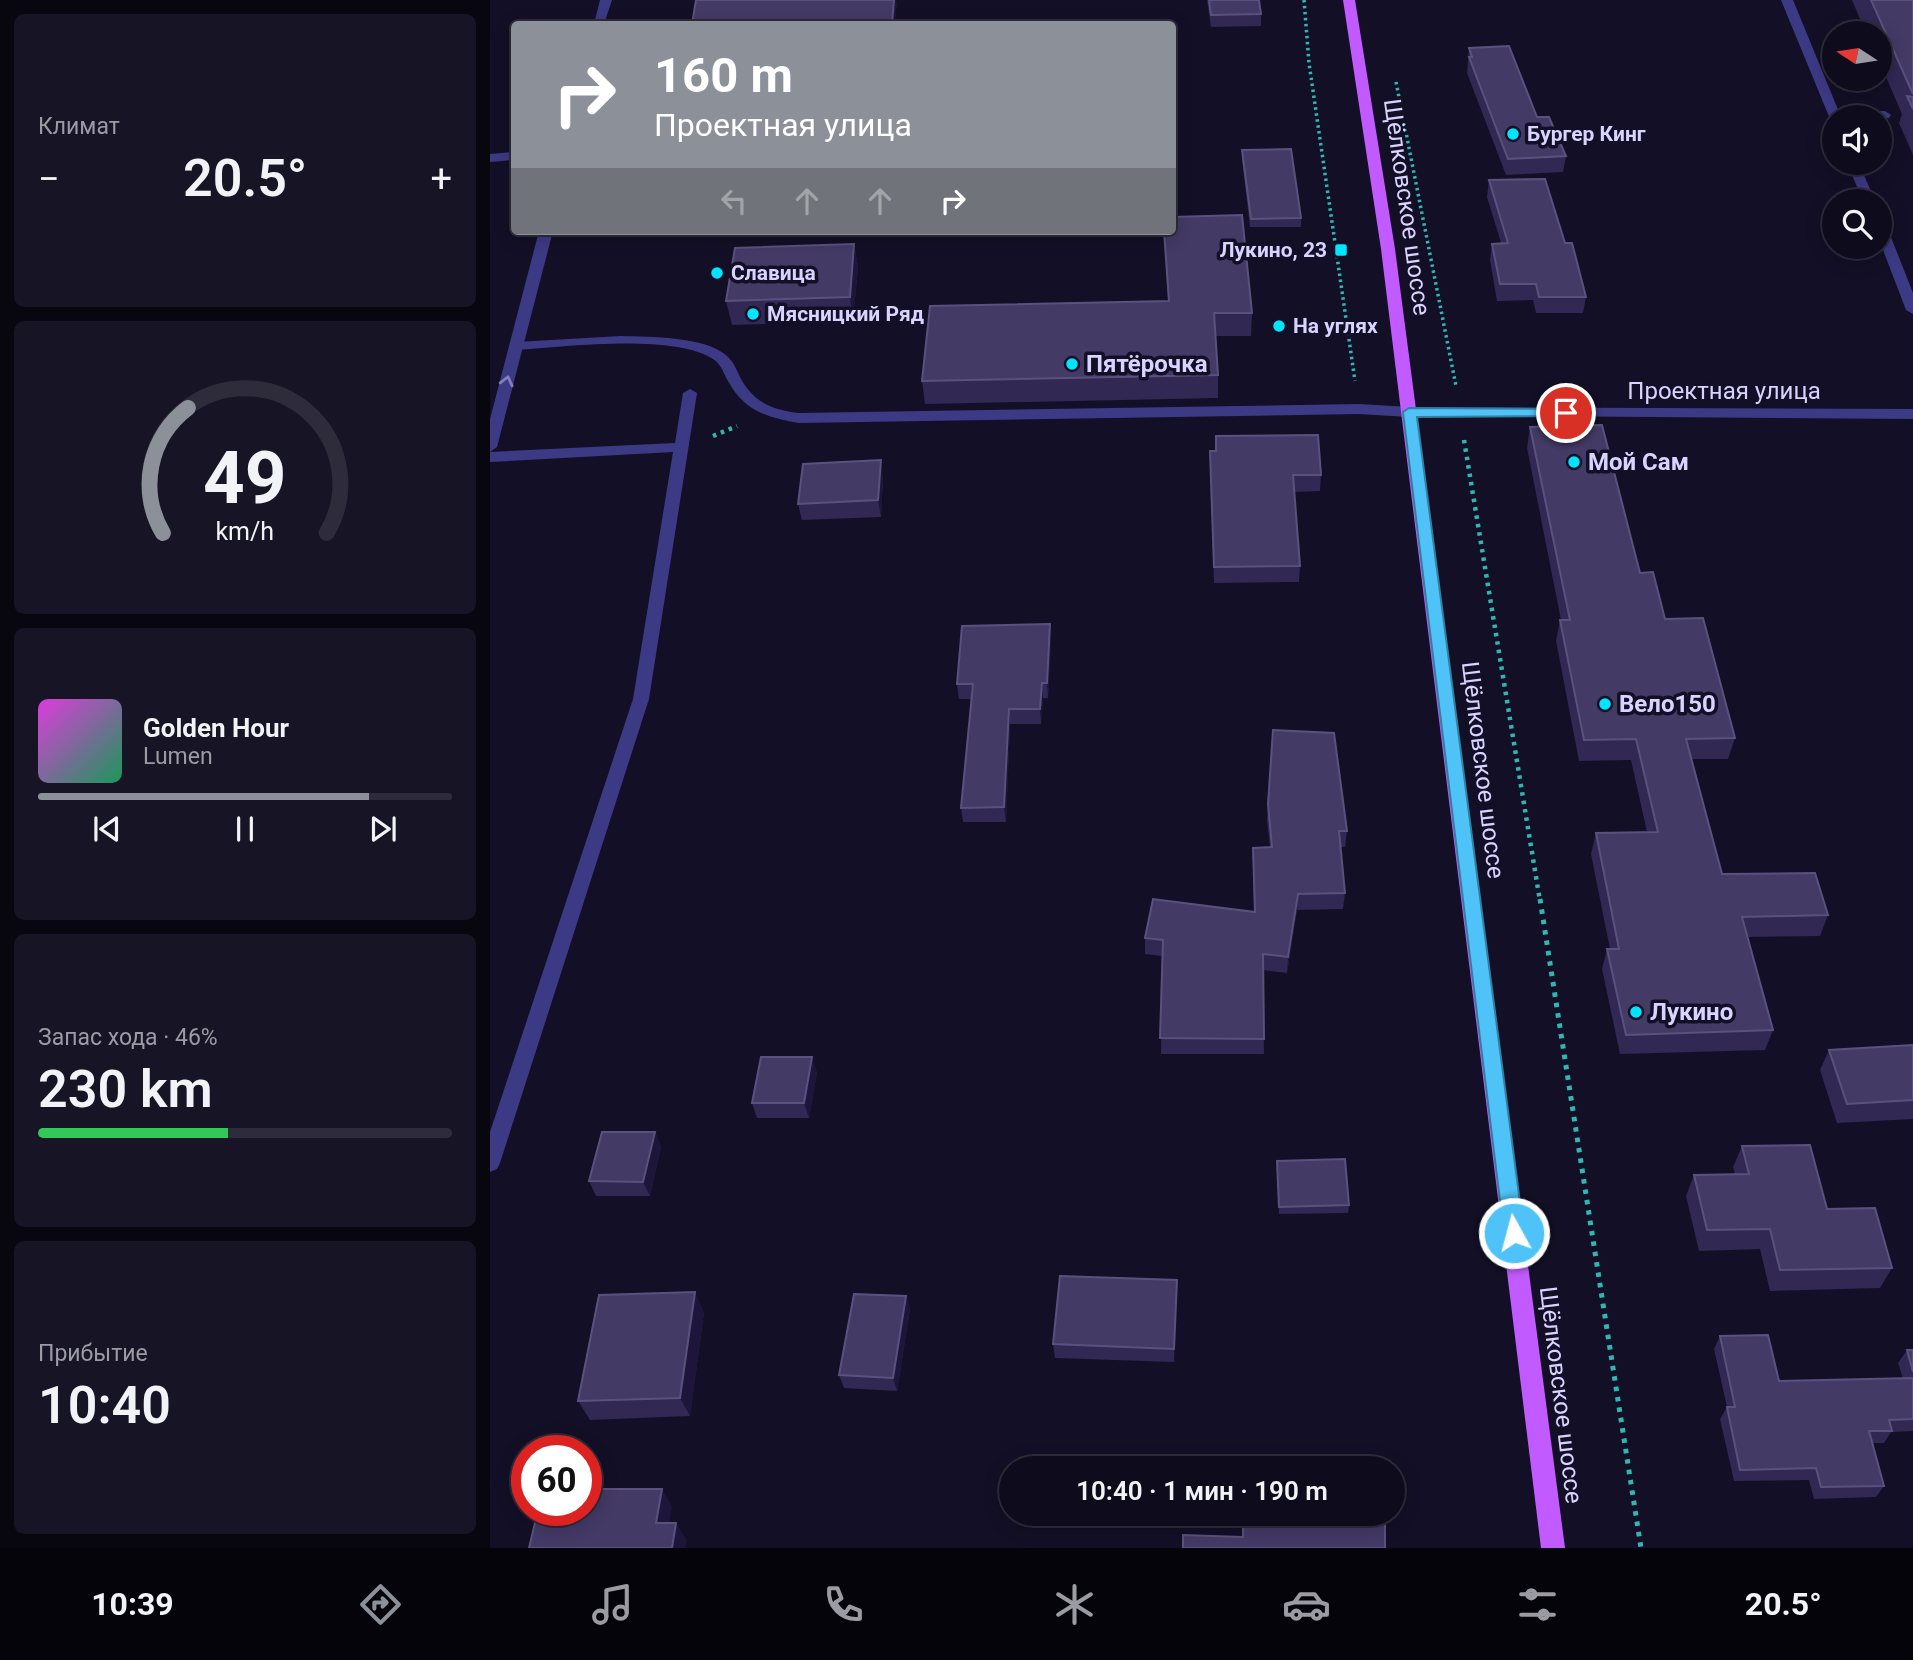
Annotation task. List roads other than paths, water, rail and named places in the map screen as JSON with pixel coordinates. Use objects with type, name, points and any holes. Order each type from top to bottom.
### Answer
[{"type":"main road","name":"Щёлковское шоссе","points":[[1349,0],[1388,248],[1553,1548]]},
{"type":"street","points":[[600,21],[606,0]]},
{"type":"street","points":[[1787,0],[1830,105]]},
{"type":"street","points":[[490,158],[511,156]]},
{"type":"street","points":[[490,447],[545,235]]},
{"type":"street","points":[[1892,257],[1913,310]]},
{"type":"street","name":"Проектная улица","points":[[516,346],[649,342],[705,350],[720,357],[751,405],[772,415],[799,418],[1359,409],[1409,412],[1913,414]]},
{"type":"street","points":[[490,1163],[641,699],[690,393]]},
{"type":"street","points":[[490,457],[683,447]]},
{"type":"place","name":"Бургер Кинг","points":[[1513,134]]},
{"type":"place","name":"Лукино, 23","points":[[1341,250]]},
{"type":"place","name":"Славица","points":[[717,273]]},
{"type":"place","name":"Мясницкий Ряд","points":[[753,314]]},
{"type":"place","name":"На углях","points":[[1279,326]]},
{"type":"place","name":"Пятёрочка","points":[[1072,364]]},
{"type":"place","name":"Мой Сам","points":[[1574,462]]},
{"type":"place","name":"Вело150","points":[[1605,704]]},
{"type":"place","name":"Лукино","points":[[1636,1012]]}]
